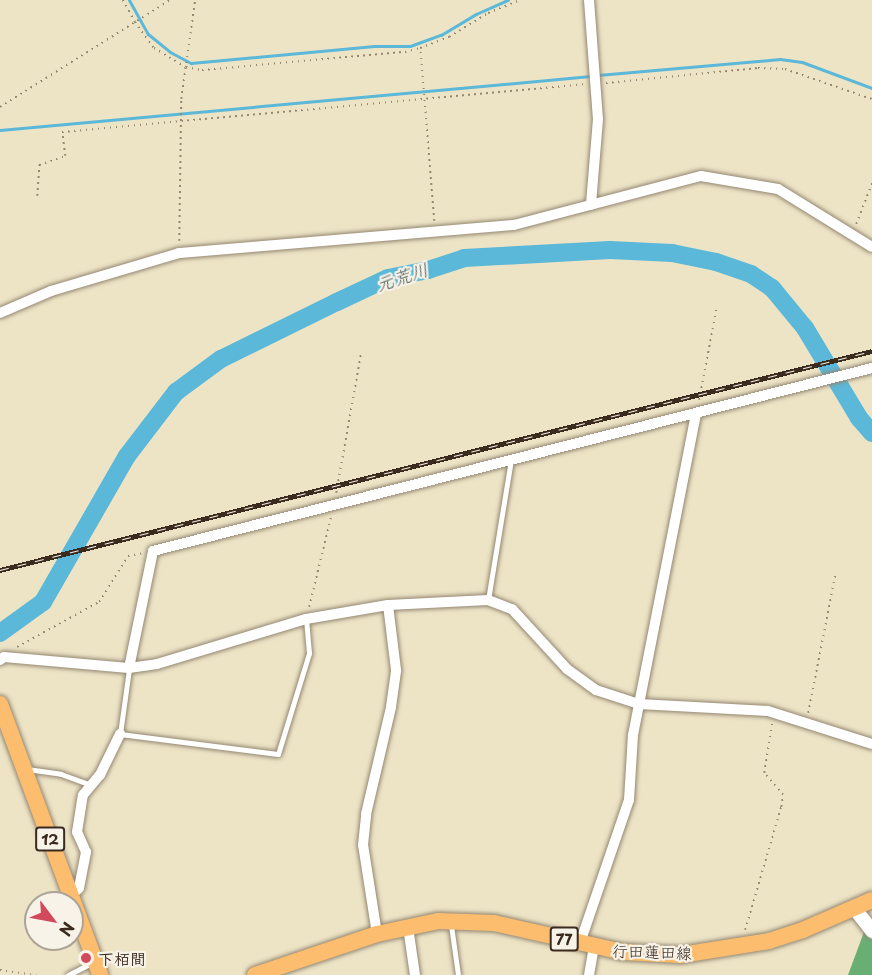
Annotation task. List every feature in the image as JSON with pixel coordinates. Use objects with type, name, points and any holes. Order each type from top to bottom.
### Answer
[{"type":"main road","name":"12","points":[[0,704],[69,891]]},
{"type":"main road","name":"行田蓮田線","points":[[255,975],[377,934],[451,921],[494,923],[623,952],[681,955],[740,947],[803,930],[872,900]]},
{"type":"main road","name":"12","points":[[84,932],[97,968]]},
{"type":"street","points":[[589,0],[598,119],[591,205]]},
{"type":"street","points":[[0,313],[51,291],[179,253],[514,225],[701,176],[778,189],[872,248]]},
{"type":"street","points":[[129,668],[153,551],[334,503],[872,368]]},
{"type":"street","points":[[589,975],[587,945],[629,800],[632,750],[639,704],[696,414]]},
{"type":"street","points":[[2,658],[129,668],[157,664],[306,620],[388,605],[488,600],[512,609],[567,669],[596,690],[639,704],[774,713],[872,744]]},
{"type":"street","points":[[377,934],[363,845],[366,814],[391,707],[396,670],[388,605]]},
{"type":"street","points":[[77,891],[80,888],[86,852],[77,832],[83,795],[100,775],[120,734]]},
{"type":"street","points":[[855,909],[872,931]]},
{"type":"street","points":[[408,927],[415,975]]},
{"type":"lane","points":[[488,600],[511,460]]},
{"type":"lane","points":[[129,668],[120,734],[278,754],[309,653],[306,620]]},
{"type":"lane","points":[[24,768],[61,774],[92,784]]},
{"type":"lane","points":[[451,921],[458,975]]},
{"type":"lane","points":[[68,975],[97,968]]},
{"type":"path","points":[[123,0],[135,22],[154,48],[186,67],[224,69],[405,52],[449,38],[488,14],[519,0]]},
{"type":"path","points":[[0,107],[170,0]]},
{"type":"path","points":[[179,253],[181,119],[195,0]]},
{"type":"path","points":[[420,48],[434,231]]},
{"type":"path","points":[[37,196],[39,165],[65,156],[62,132],[181,119],[758,68],[785,69],[872,99]]},
{"type":"path","points":[[853,234],[872,183]]},
{"type":"path","points":[[696,414],[716,310]]},
{"type":"path","points":[[306,620],[334,503],[361,352]]},
{"type":"path","points":[[2,658],[29,639],[99,602],[128,556],[153,551]]},
{"type":"path","points":[[806,723],[835,576]]},
{"type":"path","points":[[740,947],[783,795],[764,773],[774,713]]},
{"type":"path","points":[[0,970],[37,975]]},
{"type":"green space","points":[[864,932],[872,940],[872,975],[848,975]]},
{"type":"waterway","points":[[129,0],[148,34],[170,52],[191,63],[374,46],[410,46],[441,35],[476,14],[508,0]]},
{"type":"waterway","points":[[598,75],[780,59],[802,62],[872,88]]},
{"type":"waterway","points":[[0,130],[591,76]]},
{"type":"waterway","name":"元荒川","points":[[0,633],[43,602],[127,456],[176,392],[221,359],[388,278],[428,270],[464,258],[610,250],[672,253],[716,262],[751,274],[772,288],[805,328],[859,418],[872,433]]},
{"type":"railway","points":[[0,570],[872,351]]},
{"type":"place","name":"下栢間","points":[[86,958]]}]
